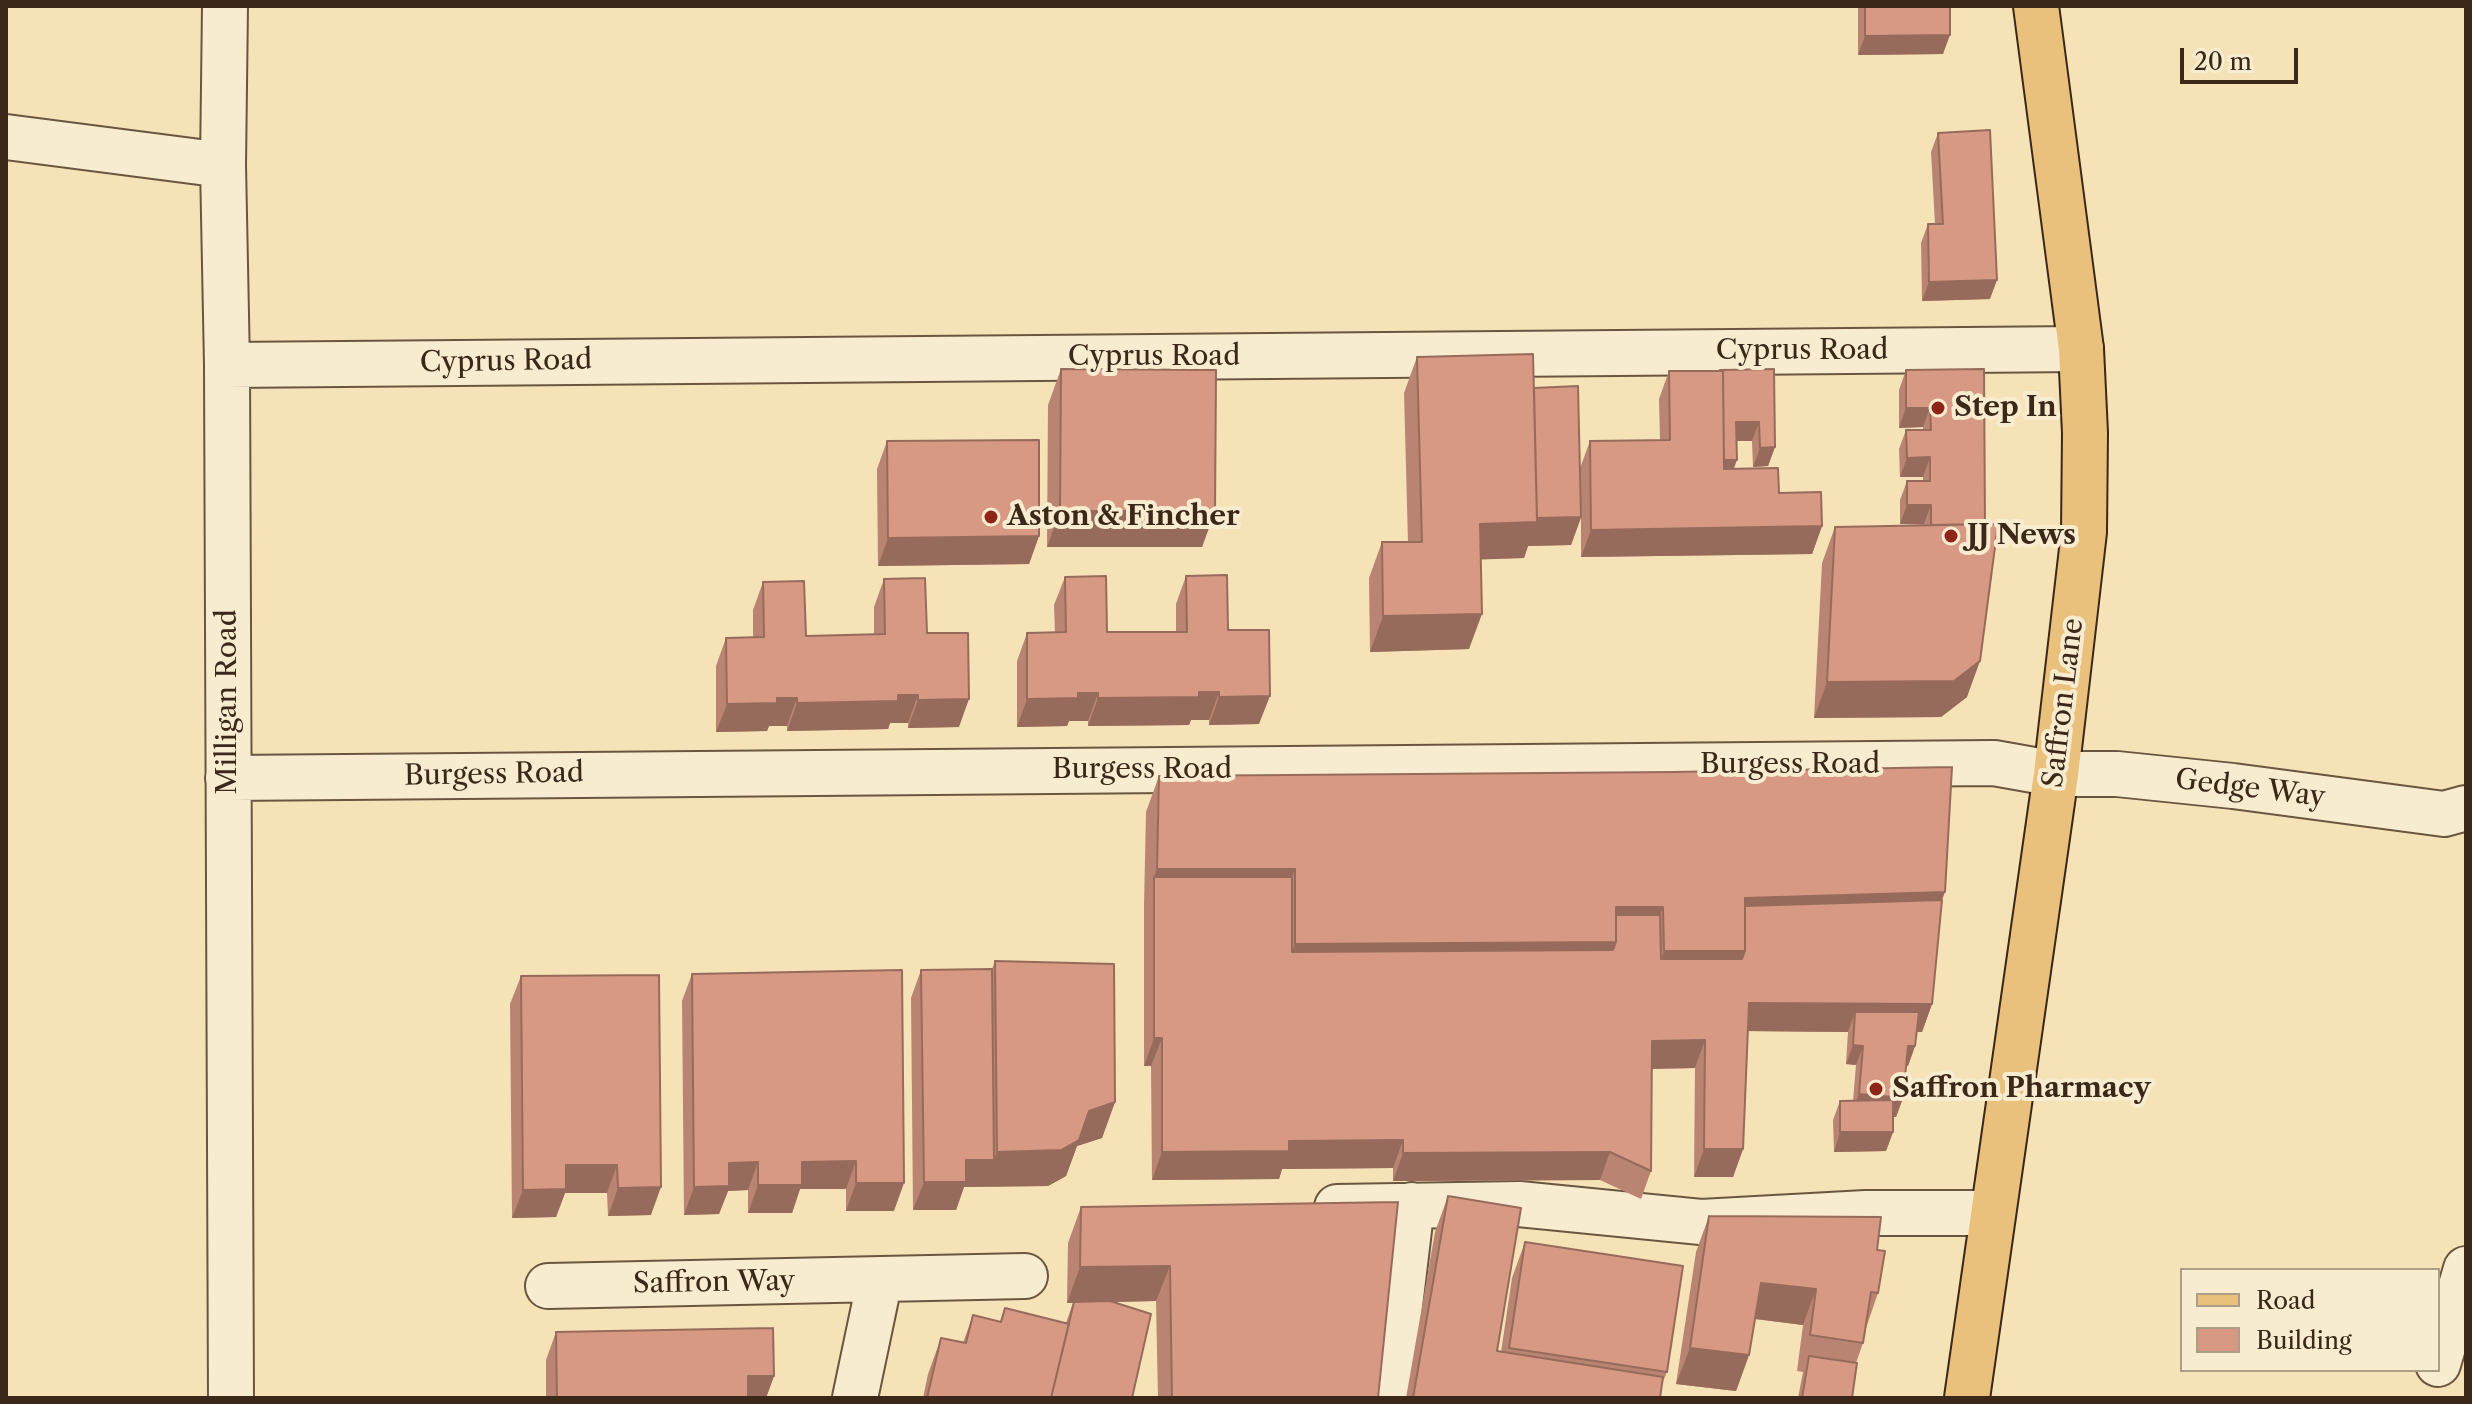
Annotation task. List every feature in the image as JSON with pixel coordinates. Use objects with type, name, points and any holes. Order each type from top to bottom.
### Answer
[{"type":"main road","name":"Saffron Lane","points":[[1967,1398],[2056,774],[2084,532],[2085,433],[2081,349],[2036,6]]},
{"type":"street","name":"Milligan Road","points":[[225,6],[223,165],[227,365],[231,1398]]},
{"type":"street","points":[[6,137],[223,165]]},
{"type":"street","name":"Cyprus Road","points":[[227,365],[2081,349]]},
{"type":"street","name":"Burgess Road","points":[[228,778],[1979,763],[2056,774]]},
{"type":"street","name":"Gedge Way","points":[[2056,774],[2117,774],[2233,786],[2459,818]]},
{"type":"street","points":[[1294,1209],[1519,1204],[1701,1222],[1866,1213],[1993,1213]]},
{"type":"street","points":[[1389,1398],[1412,1205]]},
{"type":"street","points":[[2440,1357],[2466,1269]]},
{"type":"street","name":"Saffron Way","points":[[548,1286],[1025,1276]]},
{"type":"street","points":[[855,1398],[880,1279]]},
{"type":"street","points":[[2425,1398],[2435,1372]]},
{"type":"building","points":[[1865,6],[1950,6],[1950,35],[1865,36]]},
{"type":"building","points":[[1990,130],[1997,280],[1929,282],[1928,224],[1943,224],[1938,133]]},
{"type":"building","points":[[1533,354],[1537,522],[1480,524],[1482,614],[1383,616],[1382,542],[1422,542],[1417,357]]},
{"type":"building","points":[[1061,369],[1216,370],[1215,511],[1060,511]]},
{"type":"building","points":[[1774,369],[1775,447],[1760,448],[1759,422],[1736,422],[1737,460],[1724,460],[1723,371],[1720,370]]},
{"type":"building","points":[[1984,369],[1985,524],[1931,525],[1931,505],[1907,505],[1907,481],[1930,481],[1930,457],[1907,458],[1906,430],[1931,430],[1930,408],[1906,408],[1906,370]]},
{"type":"building","points":[[1669,371],[1723,371],[1724,469],[1778,468],[1779,493],[1821,492],[1822,526],[1591,530],[1590,441],[1670,440]]},
{"type":"building","points":[[1578,386],[1581,517],[1537,518],[1534,388]]},
{"type":"building","points":[[1039,440],[1039,536],[888,538],[887,441]]},
{"type":"building","points":[[1998,524],[1980,661],[1954,681],[1827,682],[1835,527]]},
{"type":"building","points":[[1227,575],[1228,630],[1269,630],[1270,696],[1219,697],[1219,692],[1199,692],[1199,697],[1098,698],[1098,693],[1078,693],[1078,698],[1027,699],[1027,633],[1066,632],[1065,577],[1106,576],[1107,632],[1187,632],[1186,576]]},
{"type":"building","points":[[925,578],[927,633],[968,633],[969,699],[918,700],[918,695],[898,695],[898,701],[797,703],[797,698],[777,698],[777,703],[727,704],[726,638],[764,637],[763,582],[804,581],[806,636],[885,634],[884,579]]},
{"type":"building","points":[[1952,767],[1945,892],[1745,898],[1745,951],[1664,951],[1663,907],[1616,907],[1616,942],[1295,944],[1295,869],[1157,869],[1159,776]]},
{"type":"building","points":[[1154,877],[1292,877],[1292,952],[1613,950],[1616,915],[1660,915],[1661,959],[1742,959],[1745,951],[1745,906],[1942,900],[1932,1004],[1749,1003],[1743,1149],[1704,1149],[1705,1040],[1652,1041],[1651,1171],[1610,1152],[1403,1153],[1403,1140],[1289,1141],[1289,1151],[1162,1152],[1162,1038],[1154,1038]]},
{"type":"building","points":[[995,961],[1114,964],[1115,1102],[1089,1111],[1079,1140],[1061,1150],[997,1152]]},
{"type":"building","points":[[992,969],[994,1160],[966,1160],[966,1182],[924,1182],[921,970]]},
{"type":"building","points":[[902,970],[904,1183],[856,1183],[856,1161],[802,1162],[802,1185],[758,1185],[758,1162],[729,1163],[729,1186],[694,1187],[692,974]]},
{"type":"building","points":[[659,975],[661,1187],[618,1188],[617,1165],[566,1165],[566,1189],[523,1190],[521,976]]},
{"type":"building","name":"Saffron Pharmacy","points":[[1855,1012],[1919,1012],[1915,1046],[1908,1046],[1903,1098],[1859,1094],[1863,1046],[1853,1045]]},
{"type":"building","points":[[1893,1100],[1893,1132],[1840,1132],[1840,1101]]},
{"type":"building","points":[[1448,1196],[1521,1208],[1497,1351],[1663,1377],[1660,1398],[1413,1398]]},
{"type":"building","points":[[1398,1202],[1378,1398],[1172,1398],[1170,1266],[1080,1267],[1081,1207]]},
{"type":"building","points":[[1709,1216],[1881,1217],[1877,1250],[1885,1251],[1878,1293],[1871,1292],[1863,1343],[1810,1335],[1816,1289],[1761,1283],[1749,1355],[1690,1348]]},
{"type":"building","points":[[1525,1242],[1683,1266],[1667,1372],[1509,1348]]},
{"type":"building","points":[[1110,1301],[1151,1314],[1132,1398],[1051,1398],[1074,1302]]},
{"type":"building","points":[[1005,1308],[1069,1324],[1051,1398],[927,1398],[941,1338],[966,1343],[973,1315],[1001,1322]]},
{"type":"building","points":[[773,1328],[774,1376],[748,1376],[748,1398],[557,1398],[556,1332]]},
{"type":"building","points":[[1809,1356],[1857,1363],[1852,1398],[1802,1398]]},
{"type":"place","name":"Step In","points":[[1938,408]]},
{"type":"place","name":"Aston & Fincher","points":[[991,517]]},
{"type":"place","name":"JJ News","points":[[1951,536]]},
{"type":"place","name":"Saffron Pharmacy","points":[[1876,1089]]}]
